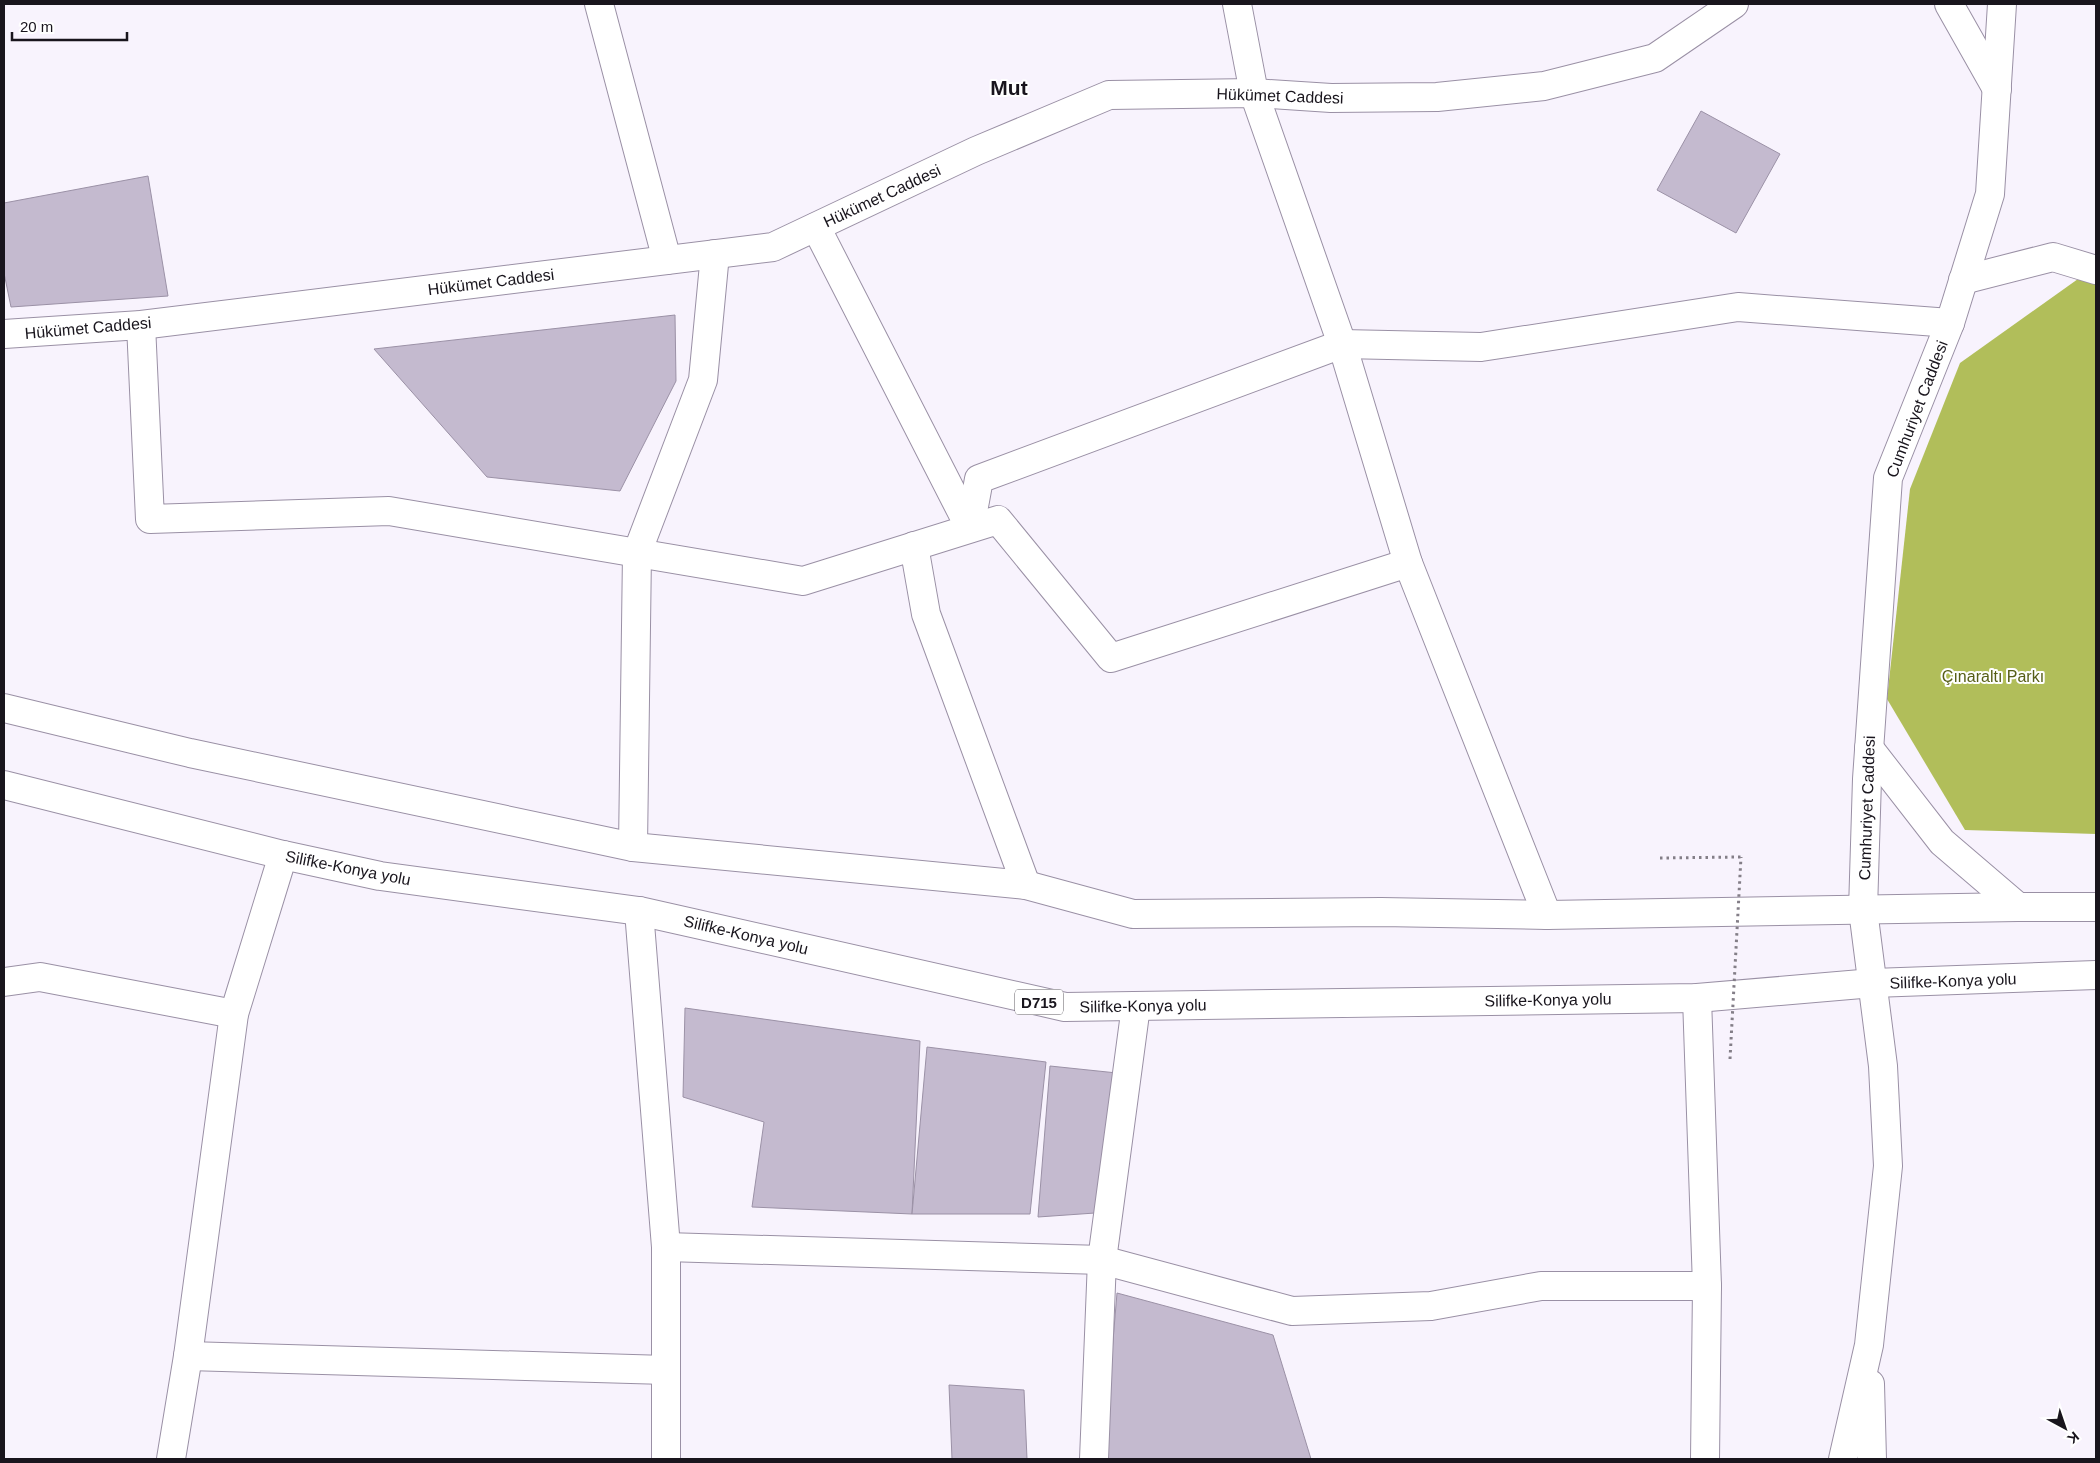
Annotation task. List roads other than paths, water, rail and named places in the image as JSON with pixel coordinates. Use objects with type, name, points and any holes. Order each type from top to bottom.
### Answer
[{"type":"main road","points":[[599,4],[667,260]]},
{"type":"main road","points":[[1238,4],[1254,93],[1342,344],[1408,563],[1547,915]]},
{"type":"main road","name":"Hükümet Caddesi","points":[[4,334],[141,324],[773,247],[976,151],[1109,94],[1254,93],[1331,98],[1437,97],[1544,86],[1654,58],[1734,4]]},
{"type":"main road","points":[[1949,4],[1997,89]]},
{"type":"main road","name":"Cumhuriyet Caddesi","points":[[1869,1346],[1888,1166],[1883,1066],[1874,984],[1863,910],[1869,748],[1888,478],[1950,323],[1990,194],[2002,4]]},
{"type":"main road","points":[[816,227],[970,528]]},
{"type":"main road","points":[[633,846],[637,553],[703,380],[714,254]]},
{"type":"main road","points":[[1963,280],[2053,257],[2096,270]]},
{"type":"main road","points":[[970,528],[979,479],[1342,344],[1481,347],[1738,307],[1950,323]]},
{"type":"main road","points":[[141,324],[150,519],[389,511],[804,581],[998,520],[1111,658],[1408,563]]},
{"type":"main road","points":[[914,546],[926,614],[1026,885]]},
{"type":"main road","points":[[4,708],[190,753],[633,846],[1026,885],[1133,914],[1381,912],[1547,915],[2096,907]]},
{"type":"main road","points":[[1869,748],[1942,842],[2018,907]]},
{"type":"main road","name":"Silifke-Konya yolu","points":[[4,785],[283,855],[380,876],[639,911],[1065,1007],[1697,998],[1874,984],[2096,975]]},
{"type":"main road","points":[[171,1459],[188,1356],[234,1014],[283,855]]},
{"type":"main road","points":[[639,911],[666,1247],[666,1459]]},
{"type":"main road","points":[[4,982],[40,977],[234,1014]]},
{"type":"main road","points":[[1697,998],[1708,1286],[1705,1459]]},
{"type":"main road","points":[[1094,1459],[1102,1260],[1136,1006]]},
{"type":"main road","points":[[666,1247],[1102,1260],[1292,1312],[1431,1306],[1541,1286],[1708,1286]]},
{"type":"main road","points":[[1841,1458],[1869,1346]]},
{"type":"main road","points":[[1869,1346],[1872,1459]]},
{"type":"main road","points":[[188,1356],[666,1370]]},
{"type":"district","name":"Mut","points":[[1009,87]]},
{"type":"park label","name":"Çınaraltı Parkı","points":[[1993,676]]}]
